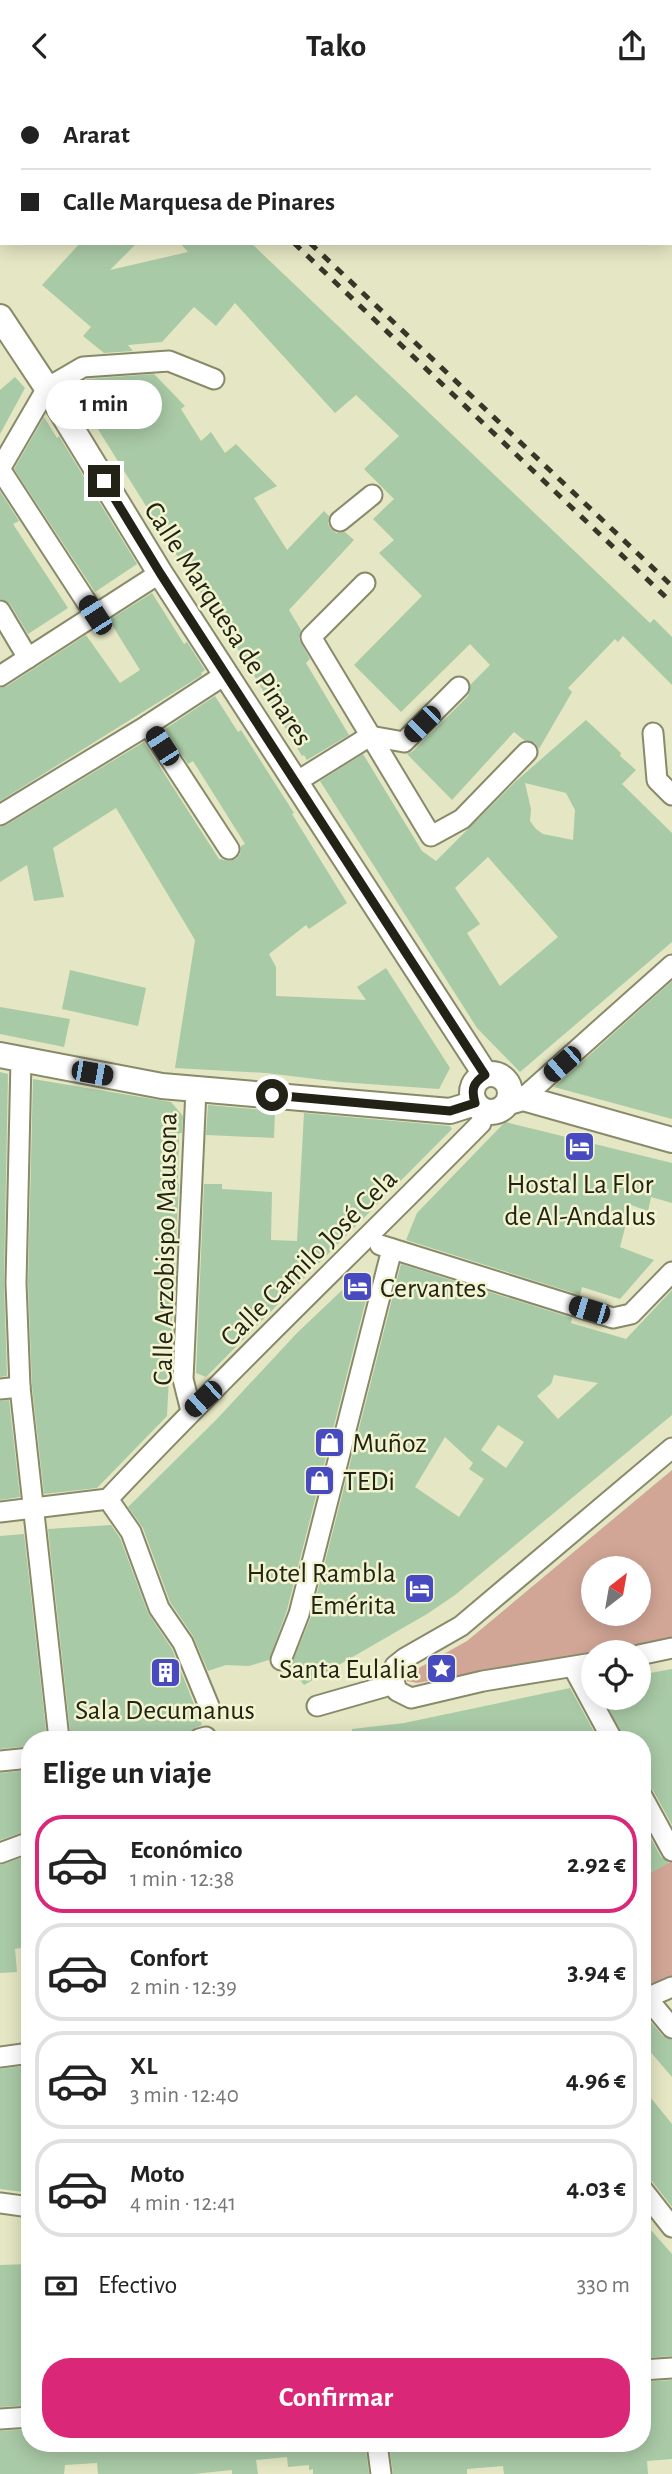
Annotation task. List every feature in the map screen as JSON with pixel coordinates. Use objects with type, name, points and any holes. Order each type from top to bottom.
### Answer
[{"type":"main road","name":"Calle Marquesa de Pinares","points":[[0,317],[47,388],[160,573],[485,1075]]},
{"type":"main road","points":[[11,1058],[162,1086],[450,1111],[480,1107],[495,1112],[516,1100],[672,1140]]},
{"type":"main road","points":[[480,1107],[472,1091],[475,1081],[485,1075],[497,1074],[506,1080],[516,1100]]},
{"type":"street","points":[[95,615],[0,469],[47,388],[83,367],[169,361],[214,379]]},
{"type":"street","points":[[340,521],[372,495]]},
{"type":"street","points":[[0,675],[160,573]]},
{"type":"street","name":"Calle Marquesa de Pinares","points":[[365,583],[312,638],[431,836],[462,818],[527,752]]},
{"type":"street","points":[[0,611],[28,657]]},
{"type":"street","points":[[0,815],[226,674]]},
{"type":"street","points":[[370,736],[404,742],[459,687]]},
{"type":"street","points":[[148,725],[229,849]]},
{"type":"street","points":[[653,733],[657,780],[672,795]]},
{"type":"street","name":"Calle Marquesa de Pinares","points":[[296,782],[370,736]]},
{"type":"street","points":[[516,1100],[672,965]]},
{"type":"street","points":[[11,1058],[8,1284],[58,1731]]},
{"type":"street","name":"Calle Arzobispo Mausona","points":[[191,1411],[183,1379],[196,1089]]},
{"type":"street","name":"Calle Camilo José Cela","points":[[108,1499],[191,1411],[481,1123],[480,1107]]},
{"type":"street","points":[[365,1241],[613,1318],[631,1314],[672,1272]]},
{"type":"street","points":[[281,1660],[299,1614],[392,1249]]},
{"type":"street","points":[[0,1389],[20,1387]]},
{"type":"street","points":[[581,1665],[483,1681],[411,1698],[397,1691],[392,1674],[405,1658],[461,1626],[672,1448]]},
{"type":"street","points":[[0,1512],[108,1499],[131,1532],[159,1608],[183,1643],[209,1706]]},
{"type":"street","points":[[651,1652],[672,1648]]},
{"type":"street","points":[[573,1667],[608,1731]]},
{"type":"street","points":[[317,1706],[394,1684]]},
{"type":"street","points":[[0,1761],[21,1759]]},
{"type":"street","points":[[651,1812],[672,1851]]},
{"type":"street","points":[[0,1853],[21,1845]]},
{"type":"street","points":[[651,1996],[672,1987]]},
{"type":"street","points":[[651,2005],[672,2028]]},
{"type":"street","points":[[0,2057],[21,2054]]},
{"type":"street","points":[[651,2200],[672,2227]]},
{"type":"street","points":[[0,2203],[21,2206]]},
{"type":"street","points":[[651,2369],[672,2368]]},
{"type":"street","points":[[0,2419],[21,2418]]},
{"type":"street","points":[[378,2452],[381,2474]]},
{"type":"shaded area","points":[[672,1470],[672,1639],[651,1643],[651,1640],[581,1640],[581,1655],[417,1683],[407,1681],[408,1674],[467,1641]]},
{"type":"shaded area","points":[[672,1861],[672,1987],[651,1996],[651,1872]]},
{"type":"building","points":[[78,245],[135,245],[110,270],[188,252],[182,245],[253,245],[650,623],[654,619],[672,637],[672,685],[623,636],[618,642],[615,639],[568,688],[572,692],[539,749],[535,743],[524,740],[514,732],[452,800],[407,754],[468,696],[471,684],[490,665],[470,644],[401,712],[354,665],[422,596],[379,553],[394,540],[373,519],[394,499],[364,469],[399,436],[356,395],[335,413],[235,303],[216,326],[194,307],[162,342],[128,345],[133,351],[104,353],[83,336],[91,327],[42,285]]},
{"type":"building","points":[[154,374],[185,406],[181,409],[201,441],[211,432],[225,453],[236,444],[277,486],[254,498],[287,550],[324,511],[329,516],[328,524],[331,529],[336,533],[345,532],[354,540],[289,610],[301,630],[299,639],[310,659],[306,663],[349,735],[307,760],[76,394],[87,379]]},
{"type":"building","points":[[15,377],[25,388],[0,434],[0,390]]},
{"type":"building","points":[[44,417],[57,438],[59,436],[137,564],[95,592],[14,469]]},
{"type":"building","points":[[0,491],[19,521],[13,524],[68,608],[28,634],[10,604],[0,599]]},
{"type":"building","points":[[152,593],[184,644],[187,642],[205,670],[202,675],[0,801],[0,688],[86,635],[120,683],[140,670],[109,620]]},
{"type":"building","points":[[215,696],[238,732],[241,730],[294,813],[292,814],[347,903],[309,929],[306,925],[269,954],[276,967],[276,996],[366,1000],[357,987],[386,968],[450,1068],[439,1089],[340,1082],[266,1073],[175,1068],[195,940],[116,808],[53,848],[64,897],[34,901],[27,865],[0,882],[0,827],[144,742],[219,859],[236,859],[241,846],[245,844],[193,761],[188,764],[165,729]]},
{"type":"building","points":[[586,720],[636,770],[622,784],[672,833],[672,942],[520,1072],[477,1028],[320,781],[363,754],[422,851],[436,861],[515,782]],"holes":[[[525,783],[566,793],[575,810],[573,840],[543,834],[536,829],[530,821],[531,809]],[[488,857],[558,937],[500,986],[467,933],[480,924],[455,888]]]},
{"type":"building","points":[[70,970],[146,988],[138,1026],[62,1009]]},
{"type":"building","points":[[672,981],[672,1119],[554,1087]]},
{"type":"building","points":[[0,1007],[70,1019],[64,1047],[0,1034]]},
{"type":"building","points":[[0,1072],[8,1074],[4,1283],[7,1376],[0,1377]]},
{"type":"building","points":[[33,1079],[171,1102],[183,1116],[182,1133],[179,1133],[179,1184],[167,1416],[97,1488],[44,1494],[32,1386],[28,1283]]},
{"type":"building","points":[[208,1105],[275,1111],[274,1138],[206,1135]]},
{"type":"building","points":[[304,1113],[450,1126],[452,1129],[206,1377],[196,1373],[204,1184],[222,1184],[222,1189],[272,1192],[271,1240],[297,1241]]},
{"type":"building","points":[[505,1122],[672,1163],[672,1203],[651,1197],[648,1211],[631,1205],[620,1247],[654,1260],[620,1299],[582,1287],[580,1295],[406,1240],[417,1213]]},
{"type":"building","points":[[401,1264],[572,1318],[571,1323],[626,1339],[672,1290],[672,1415],[455,1595],[304,1685],[290,1668],[311,1617]],"holes":[[[554,1375],[598,1383],[558,1419],[537,1396],[551,1384]],[[498,1425],[524,1442],[506,1468],[481,1450]],[[445,1437],[473,1463],[469,1469],[484,1479],[459,1517],[415,1487]]]},
{"type":"building","points":[[357,1276],[370,1284],[287,1610],[269,1660],[249,1666],[226,1665],[208,1671],[193,1636],[170,1602],[143,1528],[128,1507],[216,1420],[297,1333]]},
{"type":"building","points":[[9,1400],[20,1497],[0,1500],[0,1401]]},
{"type":"building","points":[[111,1525],[120,1538],[148,1613],[172,1649],[202,1725],[191,1731],[70,1731],[48,1529]]},
{"type":"building","points":[[24,1534],[46,1731],[21,1731],[21,1747],[0,1749],[0,1536]]},
{"type":"building","points":[[672,1669],[672,1825],[651,1789],[651,1731],[620,1731],[610,1710],[651,1710],[651,1673]]},
{"type":"building","points":[[570,1688],[594,1731],[352,1731],[404,1723]]},
{"type":"building","points":[[21,1771],[21,1833],[0,1840],[0,1773]]},
{"type":"building","points":[[651,1839],[661,1857],[669,1863],[651,1872]]},
{"type":"building","points":[[21,1858],[21,1948],[15,1949],[17,1972],[0,1973],[0,1865]]},
{"type":"building","points":[[651,2022],[663,2036],[672,2040],[672,2077],[651,2052]]},
{"type":"building","points":[[21,2066],[21,2192],[0,2189],[0,2069]]},
{"type":"building","points":[[651,2098],[672,2124],[672,2207],[652,2181]]},
{"type":"building","points":[[651,2230],[672,2254],[672,2356],[651,2357]]},
{"type":"building","points":[[21,2264],[21,2406],[0,2407],[0,2265]]},
{"type":"building","points":[[672,2380],[672,2459],[647,2461],[648,2474],[504,2474],[503,2466],[467,2469],[467,2474],[393,2474],[390,2452],[651,2452],[651,2381]]},
{"type":"building","points":[[21,2430],[21,2452],[366,2452],[369,2474],[313,2474],[309,2465],[288,2467],[287,2457],[256,2460],[258,2474],[232,2474],[232,2470],[193,2474],[98,2474],[97,2463],[65,2465],[64,2474],[0,2474],[0,2431]]},
{"type":"railway","points":[[296,245],[672,603]]},
{"type":"railway","points":[[312,245],[672,586]]},
{"type":"place","name":"Hostal La Flor de Al-Andalus","points":[[580,1146]]},
{"type":"place","name":"Cervantes","points":[[357,1287]]},
{"type":"place","name":"Muñoz","points":[[329,1442]]},
{"type":"place","name":"TEDi","points":[[320,1480]]},
{"type":"place","name":"Hotel Rambla Emérita","points":[[419,1588]]},
{"type":"place","name":"Santa Eulalia","points":[[442,1668]]},
{"type":"place","name":"Sala Decumanus","points":[[165,1672]]},
{"type":"route","points":[[104,481],[160,573],[485,1075],[475,1081],[472,1091],[475,1103],[450,1111],[272,1095]]}]
